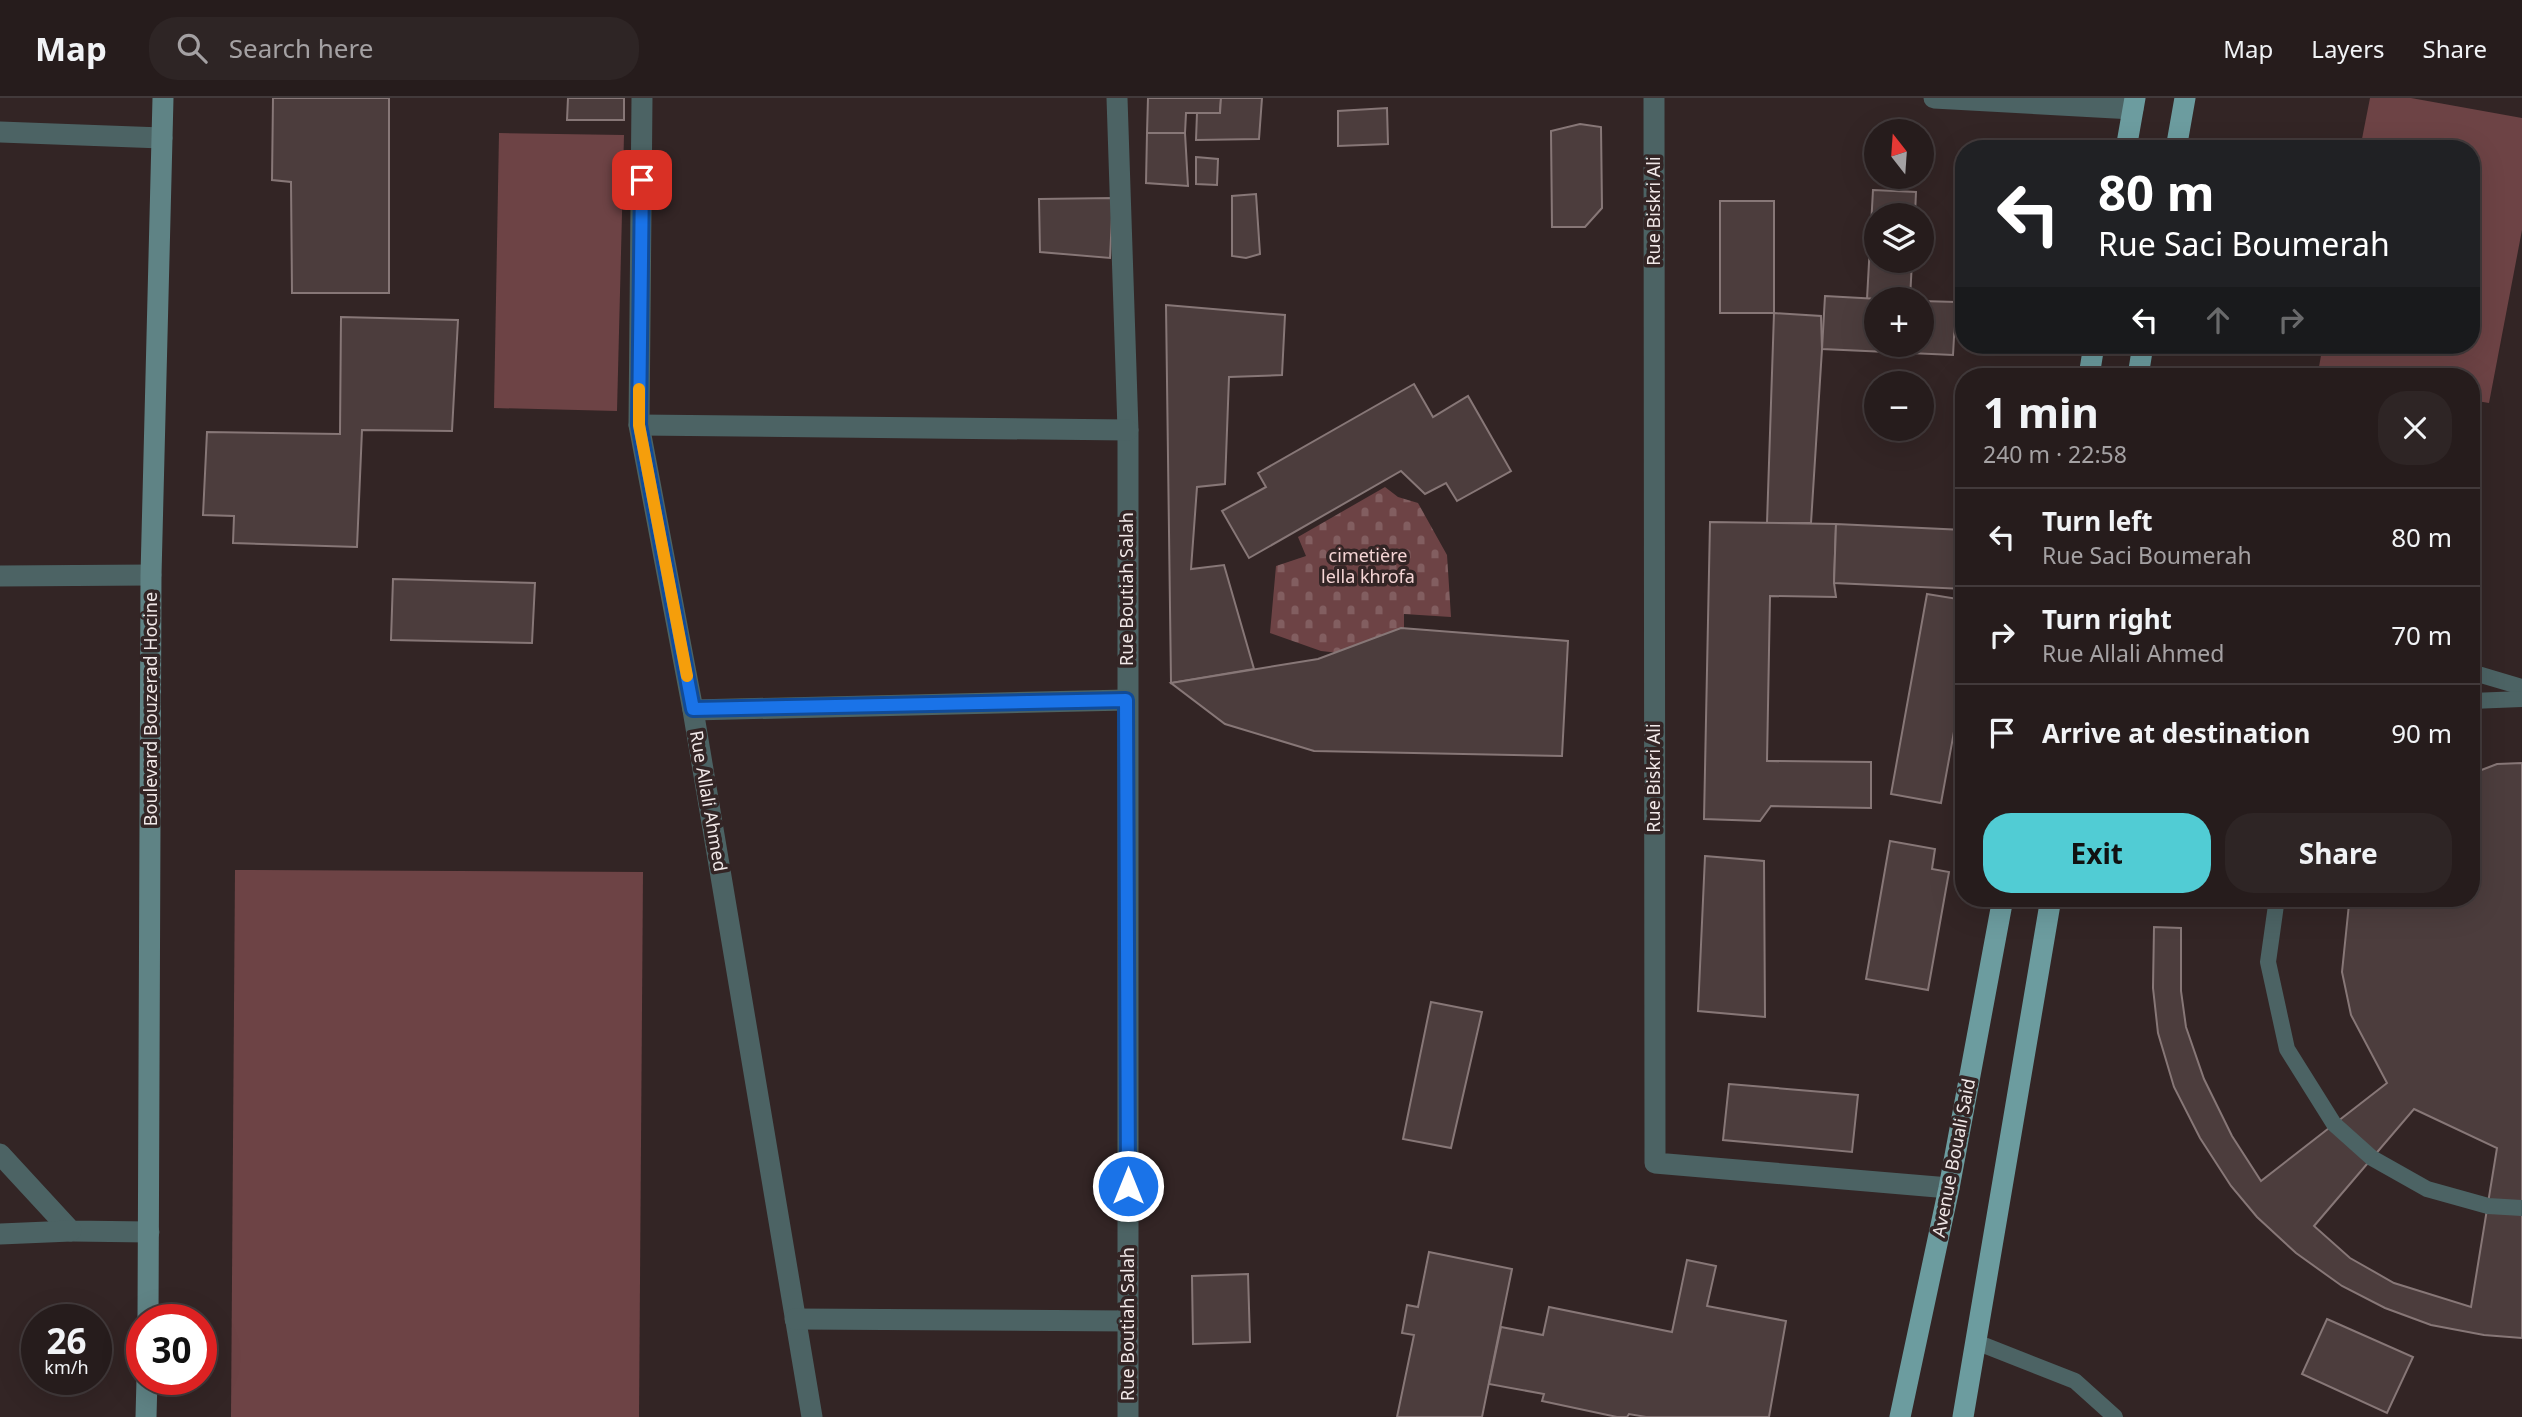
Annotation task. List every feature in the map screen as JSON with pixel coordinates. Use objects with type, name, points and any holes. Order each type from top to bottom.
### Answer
[{"type":"main road","points":[[2178,140],[2185,98]]},
{"type":"main road","points":[[2128,140],[2134,103]]},
{"type":"main road","name":"Avenue Bouali Said","points":[[1900,1417],[1949,1188],[2001,907]]},
{"type":"main road","points":[[1963,1417],[2048,907]]},
{"type":"street","name":"Boulevard Bouzerad Hocine","points":[[148,1304],[151,575],[163,98]]},
{"type":"street","name":"Rue Allali Ahmed","points":[[642,98],[639,425],[693,709],[812,1417]]},
{"type":"street","name":"Rue Boutiah Salah","points":[[1117,98],[1128,429],[1128,1417]]},
{"type":"street","name":"Rue Biskri Ali","points":[[1654,98],[1654,1163],[1949,1188]]},
{"type":"street","points":[[1934,98],[2134,103]]},
{"type":"street","points":[[0,132],[162,138]]},
{"type":"street","points":[[639,425],[1128,429]]},
{"type":"street","points":[[0,576],[151,575]]},
{"type":"street","points":[[693,709],[1126,700]]},
{"type":"street","points":[[0,1155],[71,1231]]},
{"type":"street","points":[[0,1234],[149,1232]]},
{"type":"street","points":[[795,1319],[1128,1321]]},
{"type":"street","points":[[146,1395],[146,1417]]},
{"type":"lane","points":[[2480,675],[2522,687]]},
{"type":"lane","points":[[2480,701],[2522,699]]},
{"type":"lane","points":[[2276,907],[2268,962],[2287,1049],[2334,1124],[2372,1158],[2427,1189],[2488,1206],[2522,1208]]},
{"type":"lane","points":[[1976,1342],[2075,1381],[2115,1417]]},
{"type":"green space","points":[[2370,98],[2411,98],[2522,118],[2522,230],[2489,403],[2480,402],[2480,368],[2319,368],[2321,354],[2480,354],[2480,140],[2362,140]]},
{"type":"green space","points":[[499,133],[624,135],[617,411],[494,408]]},
{"type":"green space","name":"cimetière lella khrofa","points":[[1385,487],[1398,497],[1418,503],[1447,555],[1451,617],[1404,614],[1404,660],[1321,651],[1270,633],[1276,566],[1306,556],[1298,537]]},
{"type":"green space","points":[[235,870],[643,872],[639,1417],[231,1417]]},
{"type":"building","points":[[273,98],[389,98],[389,293],[292,293],[291,182],[272,180]]},
{"type":"building","points":[[568,98],[624,98],[624,120],[567,120]]},
{"type":"building","points":[[1148,98],[1221,98],[1220,113],[1186,113],[1185,133],[1147,133]]},
{"type":"building","points":[[1221,98],[1262,98],[1259,139],[1196,140],[1197,113],[1220,113]]},
{"type":"building","points":[[1387,108],[1388,144],[1338,146],[1338,111]]},
{"type":"building","points":[[1580,124],[1601,127],[1602,208],[1585,227],[1552,227],[1551,131]]},
{"type":"building","points":[[1147,133],[1185,133],[1188,186],[1146,183]]},
{"type":"building","points":[[1196,157],[1218,159],[1217,185],[1196,184]]},
{"type":"building","points":[[1873,190],[1916,192],[1916,203],[1872,203]]},
{"type":"building","points":[[1256,194],[1260,254],[1246,258],[1232,256],[1232,196]]},
{"type":"building","points":[[1113,198],[1110,258],[1040,252],[1039,199]]},
{"type":"building","points":[[1720,201],[1774,201],[1774,313],[1720,313]]},
{"type":"building","points":[[1868,273],[1911,273],[1911,287],[1868,287]]},
{"type":"building","points":[[1825,296],[1864,298],[1864,351],[1822,349]]},
{"type":"building","points":[[1934,301],[1955,302],[1953,355],[1934,354]]},
{"type":"building","points":[[1166,305],[1285,315],[1282,375],[1229,377],[1225,484],[1197,487],[1191,569],[1224,565],[1254,669],[1171,683]]},
{"type":"building","points":[[1774,313],[1821,316],[1822,349],[1811,523],[1767,523]]},
{"type":"building","points":[[341,317],[458,320],[452,431],[362,430],[357,547],[233,543],[234,516],[203,515],[207,432],[340,434]]},
{"type":"building","points":[[1414,384],[1433,417],[1468,396],[1511,471],[1457,501],[1446,483],[1425,494],[1401,471],[1249,558],[1222,511],[1266,487],[1258,473]]},
{"type":"building","points":[[1710,522],[1836,524],[1836,597],[1770,596],[1767,761],[1871,762],[1871,808],[1771,806],[1760,821],[1704,819]]},
{"type":"building","points":[[1836,524],[1955,530],[1955,589],[1834,583]]},
{"type":"building","points":[[393,579],[535,583],[532,643],[391,640]]},
{"type":"building","points":[[1927,594],[1955,599],[1955,726],[1941,803],[1891,794]]},
{"type":"building","points":[[1401,628],[1568,641],[1562,756],[1314,751],[1225,724],[1171,683],[1318,659]]},
{"type":"building","points":[[2522,763],[2522,1338],[2484,1335],[2431,1325],[2385,1308],[2342,1286],[2296,1253],[2257,1217],[2231,1186],[2200,1138],[2174,1087],[2158,1033],[2153,988],[2154,927],[2181,928],[2181,991],[2186,1027],[2204,1079],[2232,1136],[2261,1181],[2387,1083],[2351,1015],[2342,972],[2349,907],[2480,907],[2480,771],[2497,764]],"holes":[[[2414,1109],[2497,1148],[2471,1307],[2394,1283],[2350,1258],[2314,1226]]]},
{"type":"building","points":[[1890,841],[1935,849],[1932,869],[1949,872],[1928,990],[1866,979]]},
{"type":"building","points":[[1705,856],[1764,861],[1765,1017],[1698,1011]]},
{"type":"building","points":[[1431,1002],[1482,1012],[1451,1148],[1403,1139]]},
{"type":"building","points":[[1729,1084],[1858,1095],[1852,1152],[1723,1140]]},
{"type":"building","points":[[1429,1252],[1512,1269],[1482,1417],[1397,1417],[1414,1335],[1402,1333],[1407,1305],[1418,1307]]},
{"type":"building","points":[[1687,1260],[1716,1266],[1707,1306],[1786,1321],[1769,1417],[1646,1417],[1629,1414],[1627,1417],[1617,1417],[1542,1401],[1544,1394],[1489,1384],[1501,1327],[1543,1335],[1549,1307],[1672,1332]]},
{"type":"building","points":[[1248,1274],[1250,1342],[1193,1344],[1192,1276]]},
{"type":"building","points":[[2327,1319],[2413,1357],[2387,1413],[2302,1374]]},
{"type":"slow traffic","points":[[639,389],[639,425],[687,676]]},
{"type":"route","points":[[642,180],[639,425],[693,709],[1126,700],[1128,1186]]}]
